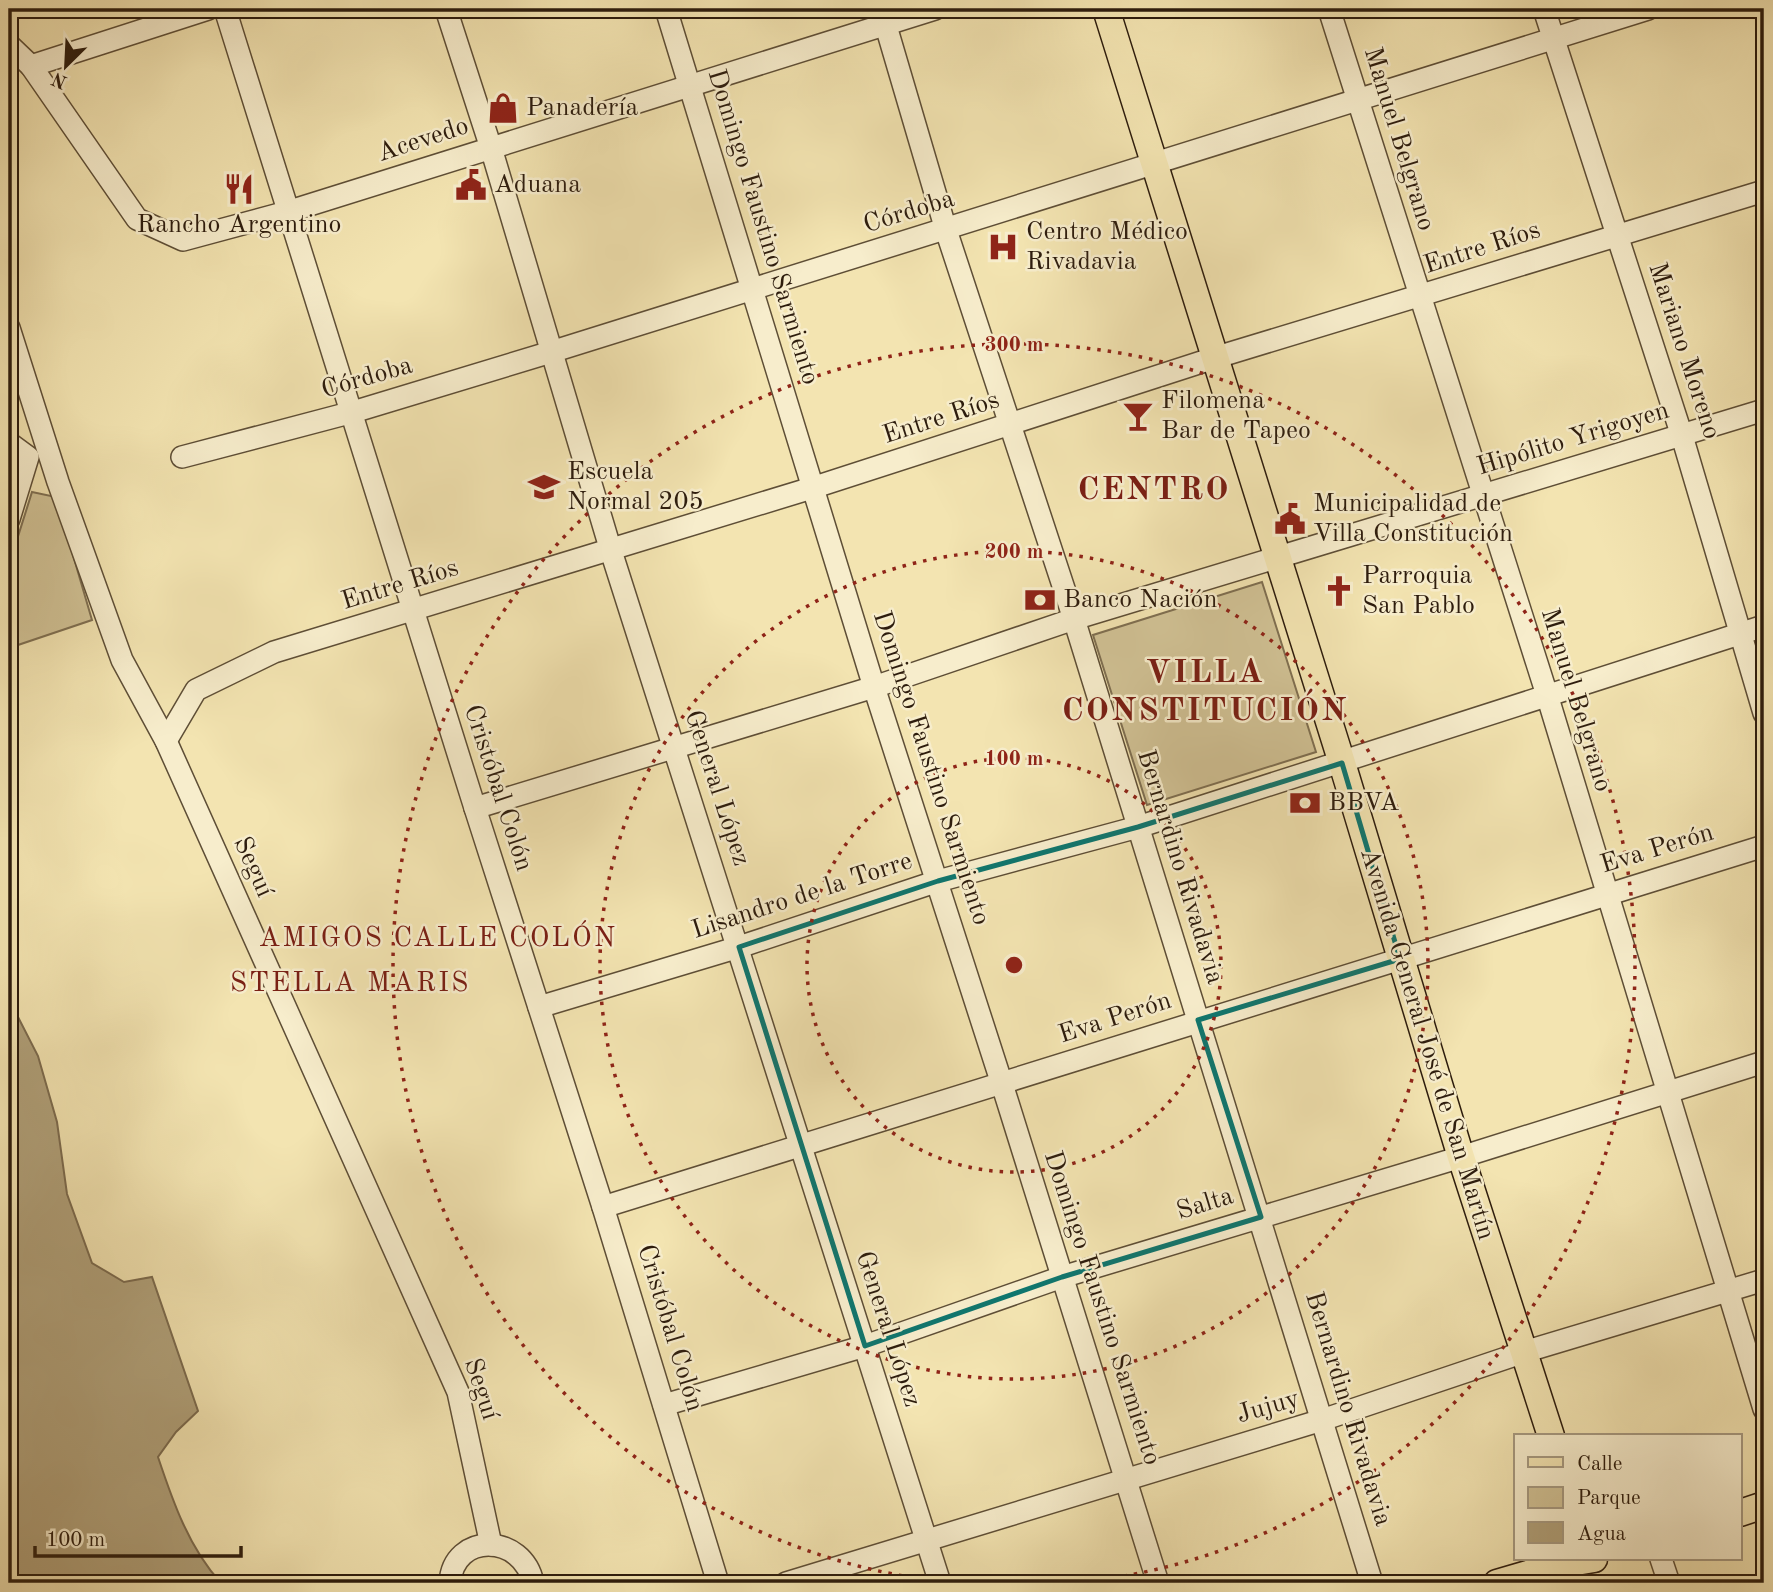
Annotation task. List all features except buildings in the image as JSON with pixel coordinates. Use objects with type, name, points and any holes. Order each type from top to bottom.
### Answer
[{"type":"main road","name":"Avenida General José de San Martín","points":[[1106,9],[1342,764],[1461,1157],[1550,1434]]},
{"type":"main road","points":[[1742,1512],[1764,1505]]},
{"type":"main road","points":[[1497,1583],[1558,1565],[1586,1560]]},
{"type":"main road","points":[[1551,1583],[1563,1580],[1591,1560]]},
{"type":"street","points":[[31,66],[208,9]]},
{"type":"street","name":"Cristóbal Colón","points":[[225,9],[603,1207],[718,1583]]},
{"type":"street","name":"General López","points":[[446,9],[491,148],[611,551],[940,1583]]},
{"type":"street","name":"Domingo Faustino Sarmiento","points":[[666,9],[874,687],[938,881],[1158,1583]]},
{"type":"street","name":"Acevedo","points":[[9,45],[31,66],[137,219],[183,240],[287,212],[689,86],[884,16],[934,9]]},
{"type":"street","name":"Manuel Belgrano","points":[[1329,9],[1548,698],[1605,893],[1764,1409]]},
{"type":"street","name":"Mariano Moreno","points":[[1544,9],[1682,436],[1764,713]]},
{"type":"street","name":"Córdoba","points":[[182,457],[353,412],[551,352],[1648,9]]},
{"type":"street","name":"Bernardino Rivadavia","points":[[884,16],[947,230],[1073,619],[1261,1217],[1372,1583]]},
{"type":"street","name":"Entre Ríos","points":[[166,741],[196,690],[274,652],[815,488],[1214,358],[1420,298],[1764,191]]},
{"type":"street","name":"Seguí","points":[[9,328],[58,482],[122,660],[166,741],[458,1392],[491,1545]]},
{"type":"street","name":"Hipólito Yrigoyen","points":[[475,808],[874,687],[1073,619],[1764,410]]},
{"type":"street","points":[[9,443],[28,457],[9,519]]},
{"type":"street","points":[[24,471],[58,482]]},
{"type":"street","name":"Lisandro de la Torre","points":[[539,1007],[739,947],[938,881],[1138,827],[1342,764],[1764,626]]},
{"type":"street","name":"Eva Perón","points":[[603,1207],[1605,893],[1764,846]]},
{"type":"street","name":"Salta","points":[[664,1405],[865,1346],[1062,1277],[1461,1157],[1764,1062]]},
{"type":"street","name":"Jujuy","points":[[786,1583],[1322,1420],[1524,1352],[1764,1280]]},
{"type":"street","points":[[450,1583],[455,1564],[464,1554],[477,1547],[491,1545],[515,1552],[525,1561],[533,1583]]},
{"type":"street","points":[[1661,1560],[1670,1583]]},
{"type":"highlighted area","points":[[1342,763],[1400,959],[1198,1020],[1261,1217],[1062,1277],[865,1346],[739,947],[938,881],[1138,827]]},
{"type":"green space","points":[[32,492],[56,497],[92,620],[9,648],[9,565]]},
{"type":"green space","points":[[1262,582],[1316,752],[1147,805],[1093,635]]},
{"type":"water","points":[[9,931],[15,937],[18,1017],[38,1056],[57,1122],[67,1194],[92,1263],[124,1282],[152,1277],[198,1411],[176,1432],[158,1457],[191,1540],[221,1583],[9,1583]]},
{"type":"place","name":"Panadería","points":[[503,108]]},
{"type":"place","name":"Aduana","points":[[471,185]]},
{"type":"place","name":"Rancho Argentino","points":[[239,189]]},
{"type":"place","name":"Centro Médico Rivadavia","points":[[1003,247]]},
{"type":"place","name":"Filomena Bar de Tapeo","points":[[1138,416]]},
{"type":"place","name":"Escuela Normal 205","points":[[544,487]]},
{"type":"place","name":"Municipalidad de Villa Constitución","points":[[1290,519]]},
{"type":"place","name":"Parroquia San Pablo","points":[[1339,591]]},
{"type":"place","name":"Banco Nación","points":[[1040,600]]},
{"type":"place","name":"BBVA","points":[[1305,803]]},
{"type":"district","name":"CENTRO","points":[[1154,490]]},
{"type":"district","name":"VILLA CONSTITUCIÓN","points":[[1205,692]]},
{"type":"district","name":"AMIGOS CALLE COLÓN","points":[[438,939]]},
{"type":"district","name":"STELLA MARIS","points":[[350,984]]}]
